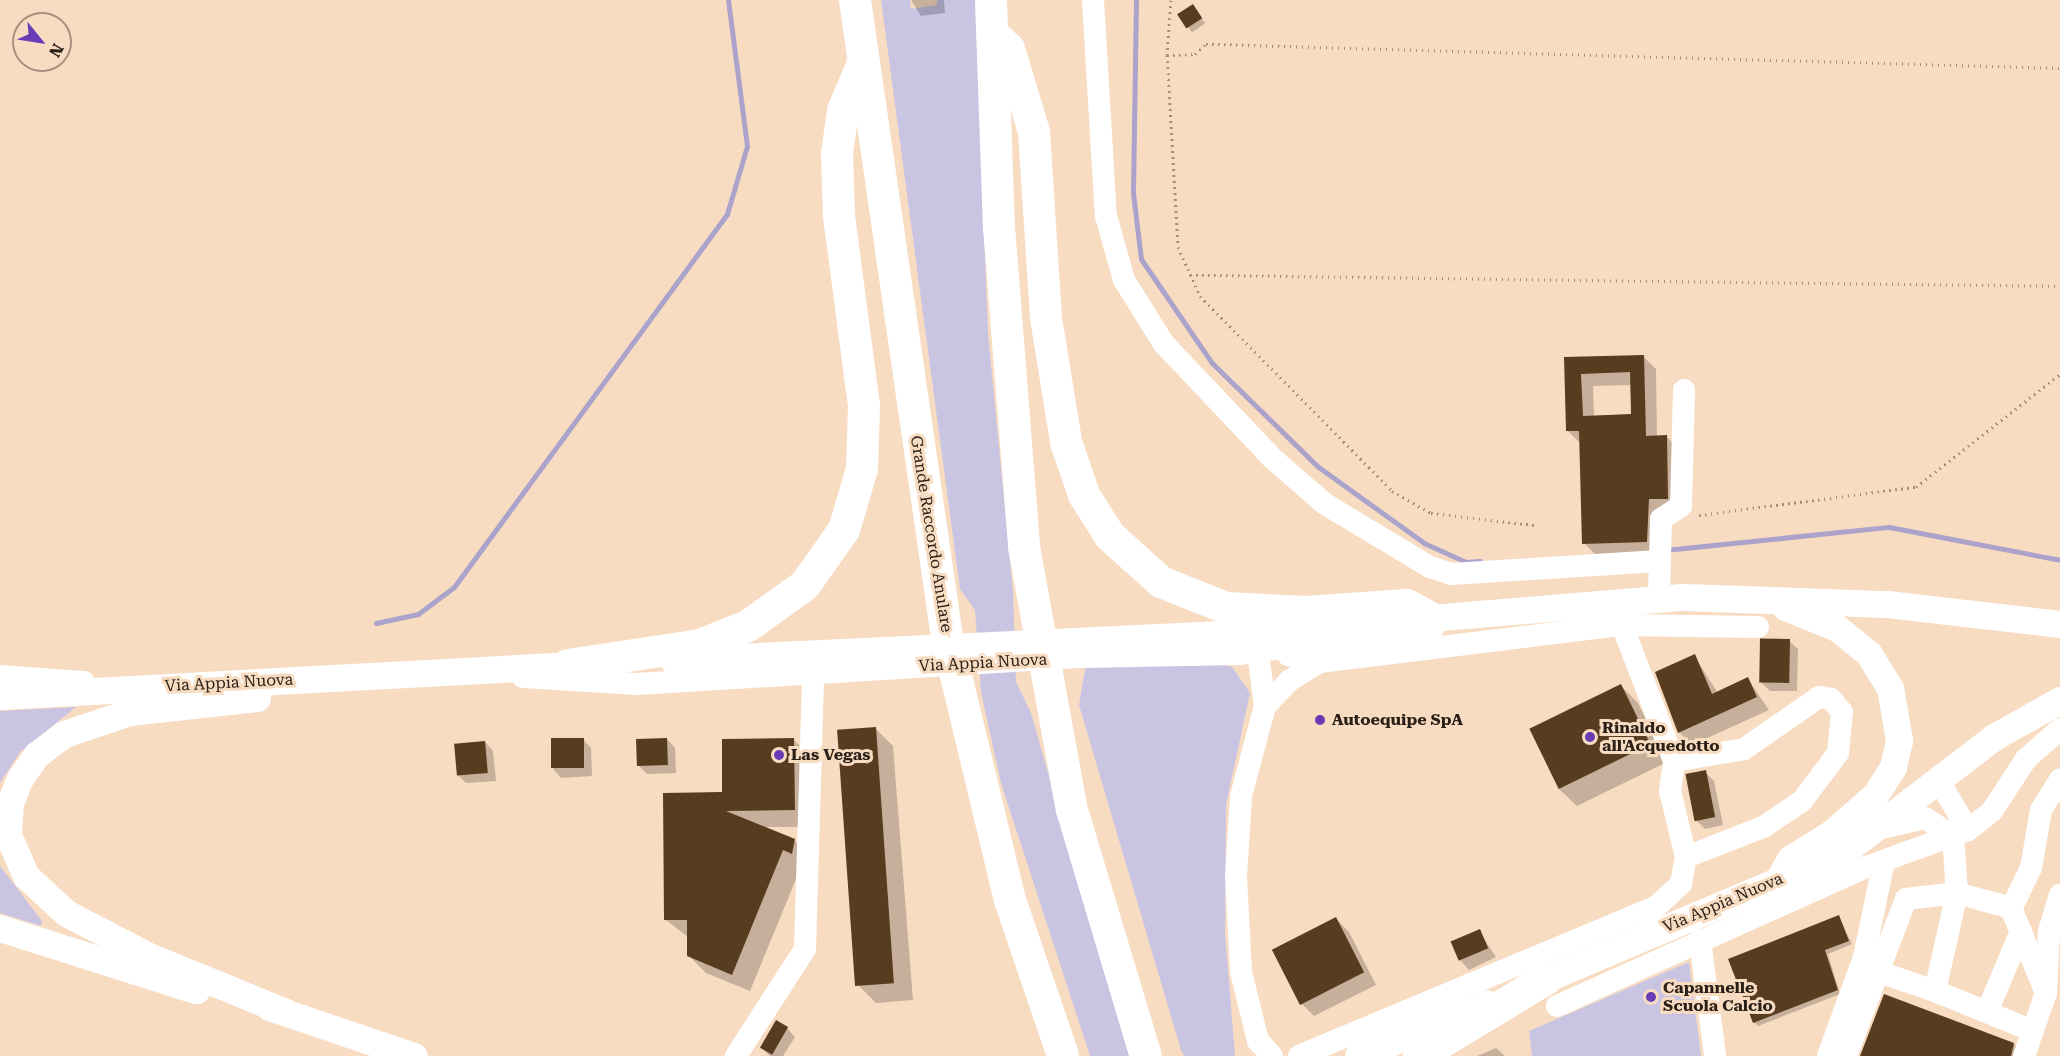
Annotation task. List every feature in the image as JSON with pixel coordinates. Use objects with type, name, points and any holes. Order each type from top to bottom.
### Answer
[{"type":"highway","name":"Grande Raccordo Anulare","points":[[855,0],[947,638],[1010,900],[1063,1056]]},
{"type":"highway","points":[[991,0],[999,227],[1025,558],[1072,810],[1146,1056]]},
{"type":"highway","points":[[992,32],[1009,49],[1034,132],[1046,318],[1066,442],[1084,495],[1110,536],[1161,582],[1226,608],[1306,612],[1407,605],[1430,618]]},
{"type":"highway","points":[[568,665],[700,645],[748,626],[805,585],[844,530],[862,469],[863,389],[839,215],[837,154],[843,111],[863,63]]},
{"type":"highway","points":[[1419,1056],[1552,992]]},
{"type":"main road","name":"Via Appia Nuova","points":[[0,696],[568,665],[864,660],[1083,649],[1659,597],[1753,597],[1887,604],[2060,624]]},
{"type":"main road","points":[[1753,597],[1828,623],[1857,642],[1884,675],[1898,714],[1897,754],[1881,788],[1848,821],[1790,859],[1778,879]]},
{"type":"main road","points":[[388,675],[277,696],[130,712],[84,724],[38,754],[10,804],[8,835],[16,859],[53,904],[126,945],[286,1012],[414,1056]]},
{"type":"main road","name":"Via Appia Nuova","points":[[1358,1056],[1552,992],[1584,961],[1841,854],[1880,828],[2009,728],[2060,700]]},
{"type":"main road","points":[[0,928],[163,982],[286,1012]]},
{"type":"street","points":[[1093,0],[1106,216],[1124,280],[1164,345],[1272,458],[1325,504],[1451,574],[1659,561]]},
{"type":"street","points":[[1659,597],[1661,519],[1681,506],[1684,390]]},
{"type":"street","name":"Via Appia Nuova","points":[[1083,649],[1269,652],[1391,637],[1506,611]]},
{"type":"street","points":[[1299,1056],[1629,919],[1677,890],[1686,857],[1670,791],[1674,761],[1622,625]]},
{"type":"street","points":[[1272,1056],[1258,1041],[1244,991],[1236,894],[1243,782],[1265,706],[1269,652],[1319,662],[1622,625],[1758,627]]},
{"type":"street","name":"Via Appia Nuova","points":[[458,672],[620,684],[813,678],[864,660]]},
{"type":"street","points":[[1265,706],[1289,681],[1319,662]]},
{"type":"street","points":[[0,676],[146,687]]},
{"type":"street","points":[[739,1054],[791,978],[808,937],[813,678]]},
{"type":"street","points":[[1674,761],[1744,749],[1819,697],[1831,699],[1842,712],[1841,747],[1802,801],[1763,827],[1686,857]]},
{"type":"street","points":[[1552,992],[1700,940],[1884,861],[1960,833],[1992,811],[2026,759],[2060,729]]},
{"type":"street","points":[[2011,909],[2031,867],[2041,810],[2060,780]]},
{"type":"street","points":[[1935,991],[1957,893],[1960,833],[1940,782]]},
{"type":"street","points":[[1880,828],[1925,818],[1960,833]]},
{"type":"street","points":[[1884,861],[1906,899]]},
{"type":"street","points":[[1828,1056],[1864,957],[1884,861]]},
{"type":"street","points":[[1906,899],[1957,893],[2011,909],[2046,993]]},
{"type":"street","points":[[2024,1056],[2046,993],[2049,931],[2060,895]]},
{"type":"street","points":[[1846,1056],[1876,971],[1906,899]]},
{"type":"street","points":[[1584,961],[1629,919]]},
{"type":"street","points":[[1986,1012],[2021,931]]},
{"type":"street","points":[[1700,940],[1715,1056]]},
{"type":"street","points":[[1876,971],[1935,991],[2033,1031]]},
{"type":"path","points":[[1170,0],[1167,55],[1178,246],[1200,296],[1392,491],[1431,513],[1535,525]]},
{"type":"path","points":[[1167,55],[1196,54],[1206,44],[2060,68]]},
{"type":"path","points":[[1190,275],[2060,286]]},
{"type":"path","points":[[1661,519],[1916,487],[2060,374]]},
{"type":"shaded area","points":[[881,0],[910,0],[911,9],[937,5],[937,0],[975,0],[988,333],[1013,592],[1016,682],[1031,713],[1129,1056],[1090,1056],[1001,783],[981,692],[975,610],[960,589]]},
{"type":"shaded area","points":[[1115,661],[1214,662],[1232,667],[1250,693],[1226,805],[1225,932],[1235,1056],[1184,1056],[1181,1050],[1079,705],[1085,669]]},
{"type":"shaded area","points":[[76,707],[20,752],[0,783],[0,711]]},
{"type":"shaded area","points":[[0,866],[42,921],[41,926],[0,913]]},
{"type":"shaded area","name":"Capannelle Scuola Calcio","points":[[1689,962],[1701,1056],[1532,1056],[1529,1031]]},
{"type":"building","points":[[1193,4],[1202,18],[1186,29],[1177,14]]},
{"type":"building","points":[[1644,355],[1646,436],[1667,435],[1668,499],[1649,499],[1647,542],[1582,544],[1579,431],[1566,431],[1564,357]],"holes":[[[1630,372],[1631,414],[1583,416],[1581,374]]]},
{"type":"building","points":[[1760,638],[1790,639],[1789,683],[1759,682]]},
{"type":"building","points":[[1695,654],[1712,694],[1748,677],[1757,697],[1678,733],[1655,672]]},
{"type":"building","name":"Rinaldo all'Acquedotto","points":[[1621,684],[1650,744],[1559,789],[1529,729]]},
{"type":"building","points":[[876,727],[894,983],[855,986],[837,730]]},
{"type":"building","points":[[551,738],[584,738],[584,768],[551,768]]},
{"type":"building","points":[[667,738],[668,765],[637,766],[636,739]]},
{"type":"building","points":[[794,738],[795,810],[726,811],[795,839],[792,854],[783,850],[732,975],[687,956],[687,920],[664,920],[663,793],[722,792],[722,739]]},
{"type":"building","points":[[485,741],[488,773],[457,776],[454,744]]},
{"type":"building","points":[[1706,770],[1715,817],[1695,821],[1685,774]]},
{"type":"building","points":[[1839,915],[1849,941],[1825,950],[1838,990],[1753,1023],[1728,959]]},
{"type":"building","points":[[1336,917],[1364,972],[1300,1005],[1272,950]]},
{"type":"building","points":[[1480,929],[1488,948],[1459,961],[1451,942]]},
{"type":"building","points":[[1884,994],[2014,1043],[2011,1056],[1860,1056]]},
{"type":"building","points":[[776,1020],[788,1027],[772,1055],[760,1048]]},
{"type":"waterway","points":[[376,623],[418,614],[454,587],[727,214],[747,146],[728,0]]},
{"type":"waterway","points":[[1136,0],[1133,193],[1141,259],[1212,363],[1317,466],[1424,543],[1466,562],[1480,561]]},
{"type":"waterway","points":[[1665,550],[1889,527],[2060,560]]},
{"type":"place","name":"Autoequipe SpA","points":[[1320,720]]},
{"type":"place","name":"Rinaldo all'Acquedotto","points":[[1590,737]]},
{"type":"place","name":"Las Vegas","points":[[779,755]]},
{"type":"place","name":"Capannelle Scuola Calcio","points":[[1651,997]]}]
